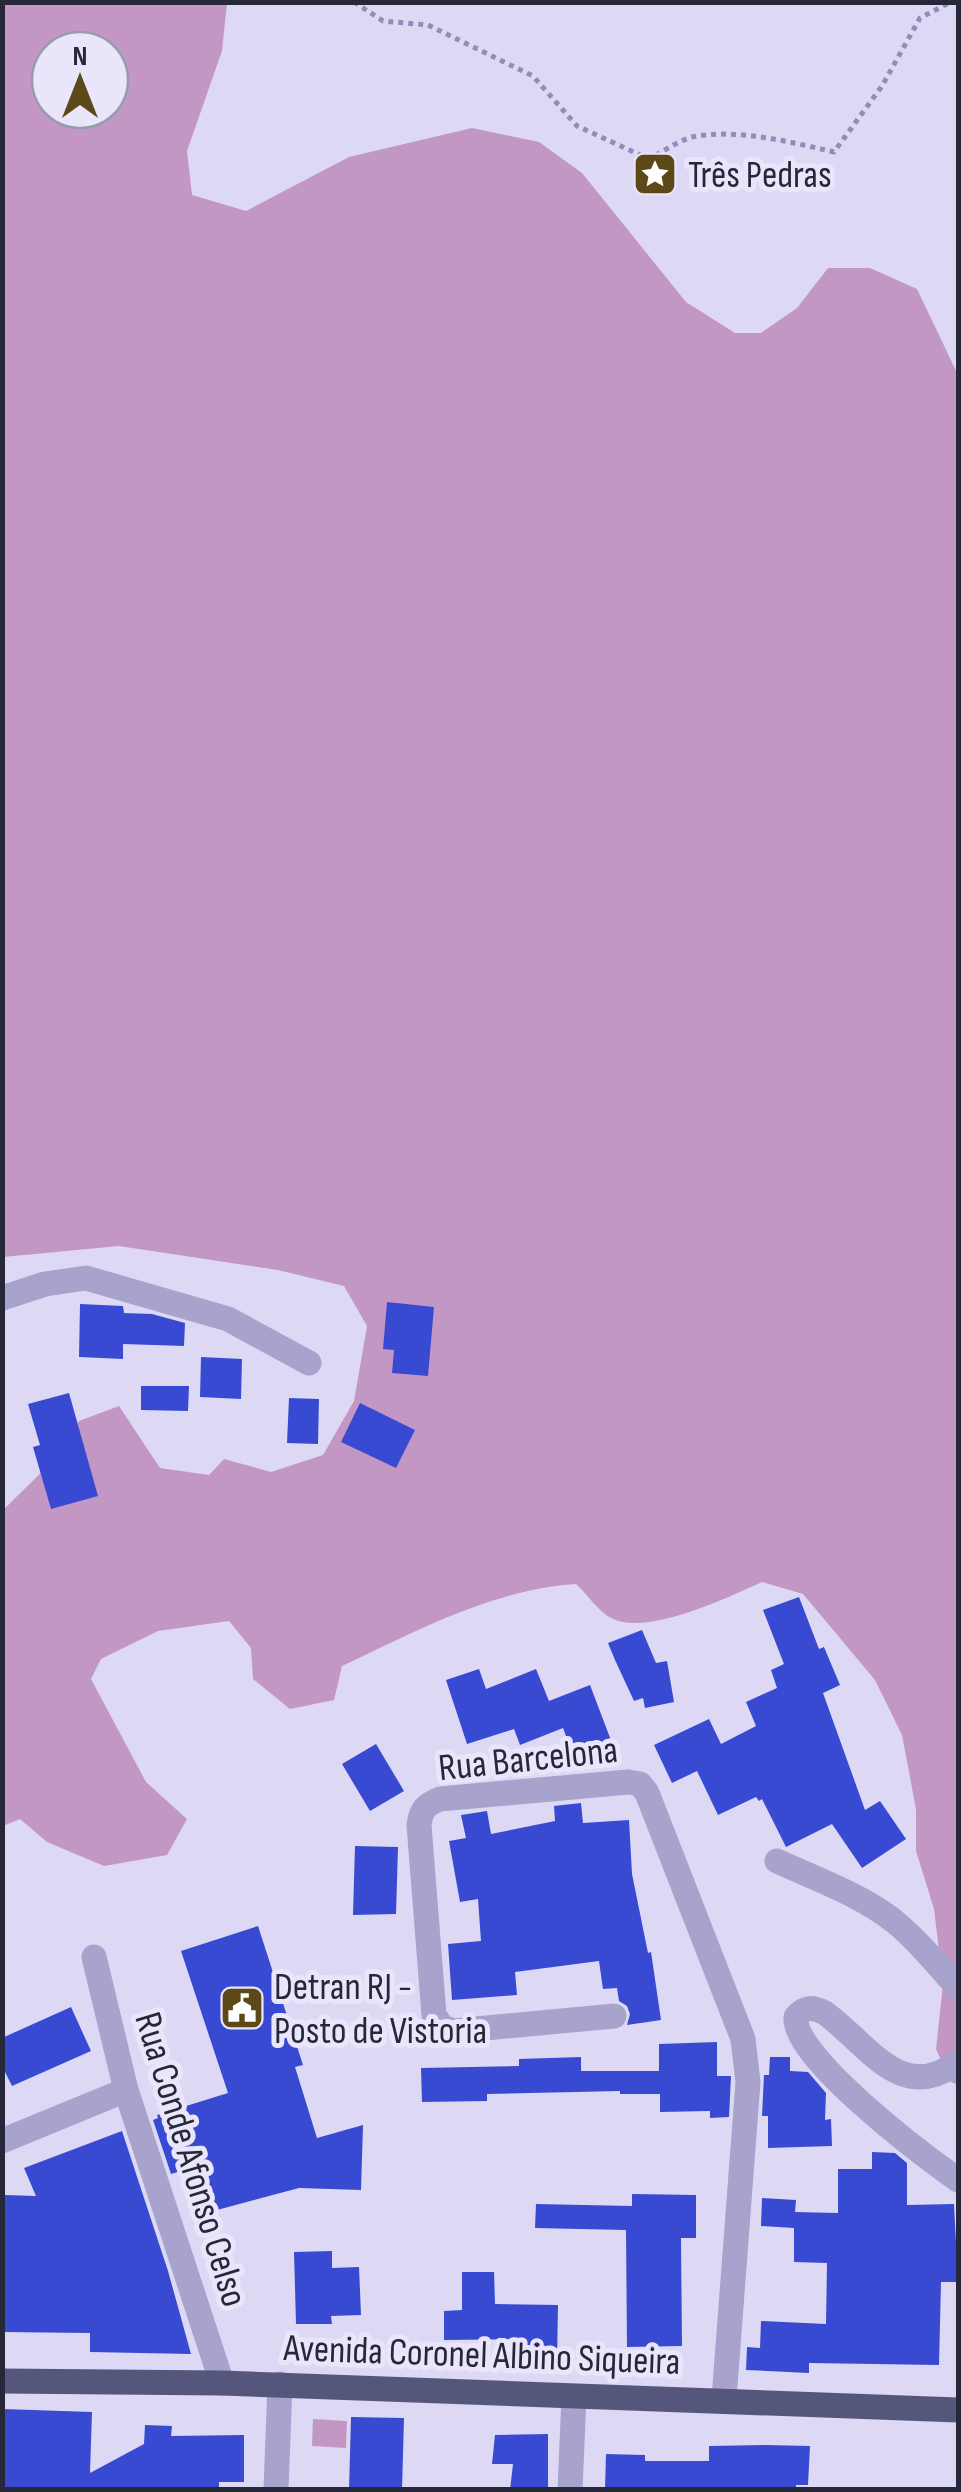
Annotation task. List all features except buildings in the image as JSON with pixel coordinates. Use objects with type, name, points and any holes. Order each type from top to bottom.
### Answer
[{"type":"main road","name":"Avenida Coronel Albino Siqueira","points":[[2,2382],[222,2382],[958,2410]]},
{"type":"street","points":[[2,1298],[45,1284],[86,1278],[228,1319],[309,1362]]},
{"type":"street","name":"Rua Barcelona","points":[[614,2016],[454,2032],[442,2027],[434,2015],[419,1826],[421,1812],[428,1804],[628,1782],[640,1784],[646,1794],[743,2039],[748,2082],[724,2400]]},
{"type":"street","points":[[777,1862],[844,1891],[892,1920],[958,1988]]},
{"type":"street","name":"Rua Conde Afonso Celso","points":[[94,1957],[126,2090],[222,2382]]},
{"type":"street","points":[[958,2062],[933,2077],[919,2080],[904,2076],[884,2064],[825,2013],[814,2008],[802,2010],[796,2017],[797,2031],[844,2087],[880,2122],[958,2180]]},
{"type":"street","points":[[2,2141],[126,2090]]},
{"type":"street","points":[[276,2490],[280,2384]]},
{"type":"street","points":[[570,2490],[574,2397]]},
{"type":"path","points":[[354,2],[383,21],[428,25],[534,76],[577,126],[650,159],[690,138],[730,136],[834,152],[882,86],[920,18],[951,2]]},
{"type":"shaded area","points":[[3,3],[227,3],[222,51],[187,151],[192,195],[246,211],[349,157],[472,128],[539,142],[582,173],[686,302],[735,333],[761,333],[797,308],[828,268],[870,268],[917,289],[958,375],[958,2085],[951,2082],[936,2049],[943,1984],[934,1909],[916,1851],[916,1809],[902,1735],[875,1680],[803,1594],[762,1582],[687,1613],[626,1623],[611,1618],[576,1584],[515,1594],[456,1614],[342,1666],[334,1700],[290,1709],[253,1679],[251,1648],[229,1621],[158,1631],[101,1659],[91,1679],[146,1782],[187,1819],[167,1855],[104,1866],[47,1842],[20,1819],[3,1826],[3,1510],[57,1457],[79,1421],[119,1406],[160,1468],[209,1475],[224,1459],[271,1472],[323,1455],[354,1401],[367,1326],[344,1286],[278,1270],[119,1246],[3,1257]]},
{"type":"shaded area","points":[[313,2419],[347,2421],[346,2448],[312,2446]]},
{"type":"place","name":"Três Pedras","points":[[655,174]]},
{"type":"place","name":"Detran RJ - Posto de Vistoria","points":[[242,2008]]}]
